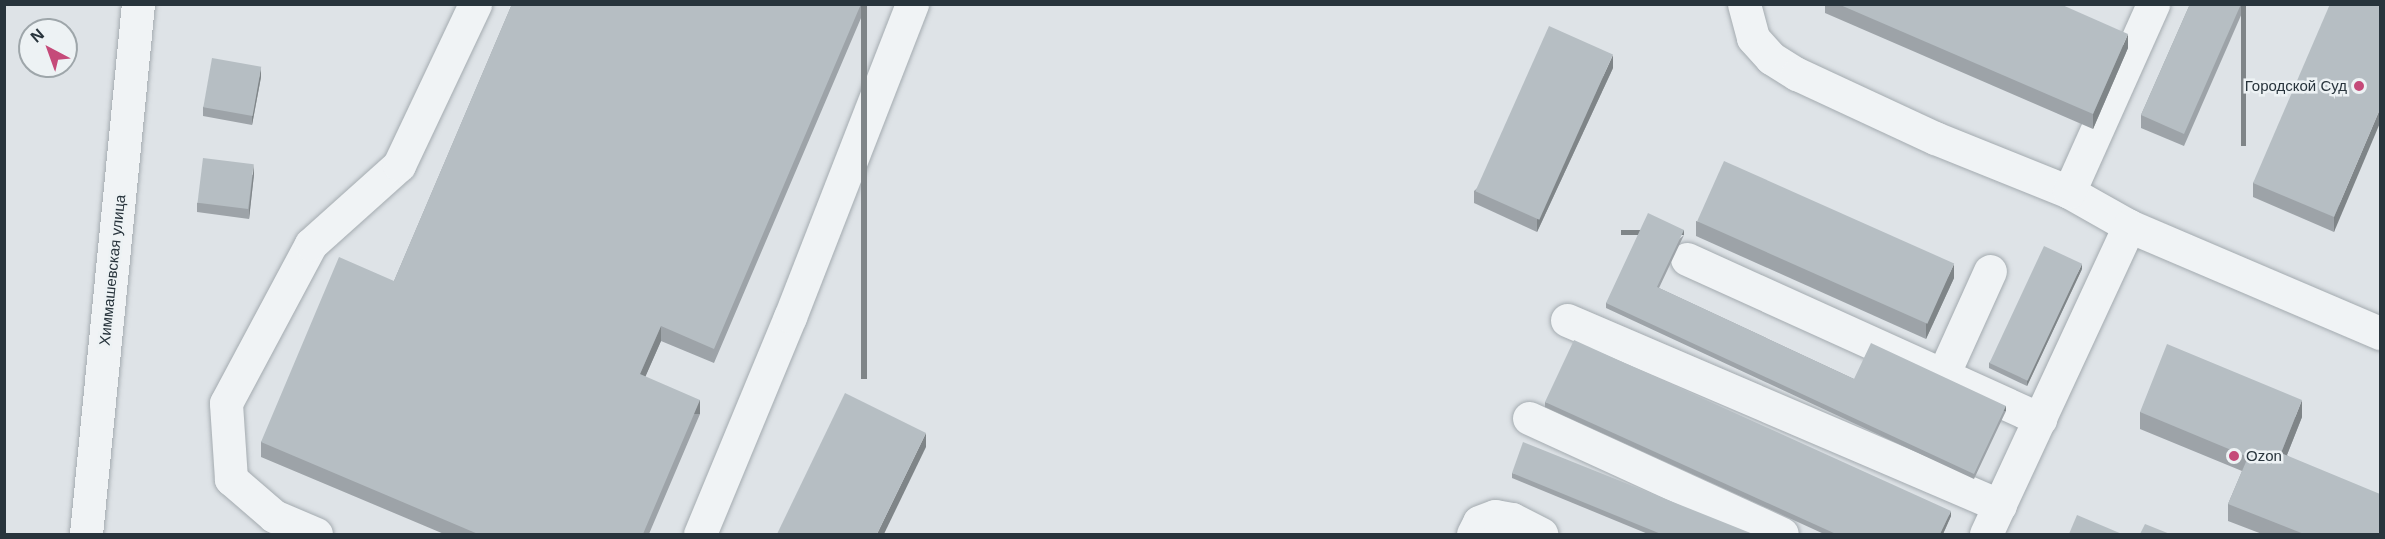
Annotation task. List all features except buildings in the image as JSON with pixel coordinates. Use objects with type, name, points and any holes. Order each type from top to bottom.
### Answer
[{"type":"street","name":"Химмашевская улица","points":[[86,534],[138,4]]},
{"type":"street","points":[[316,534],[274,516],[231,479],[226,403],[311,244],[399,165],[475,4]]},
{"type":"street","points":[[700,534],[790,317],[912,4]]},
{"type":"street","points":[[1744,4],[1753,38],[1771,58],[1780,63],[1935,138],[2069,192],[2129,226],[2380,333]]},
{"type":"street","points":[[2069,192],[2153,4]]},
{"type":"street","points":[[1567,320],[1993,520],[2129,226]]},
{"type":"street","points":[[1687,259],[2040,419]]},
{"type":"street","points":[[1943,375],[1990,271]]},
{"type":"street","points":[[1529,418],[1782,534]]},
{"type":"street","points":[[1473,534],[1479,522],[1495,516],[1512,519],[1541,534]]},
{"type":"place","name":"Городской Суд","points":[[2359,86]]},
{"type":"place","name":"Ozon","points":[[2234,456]]}]
